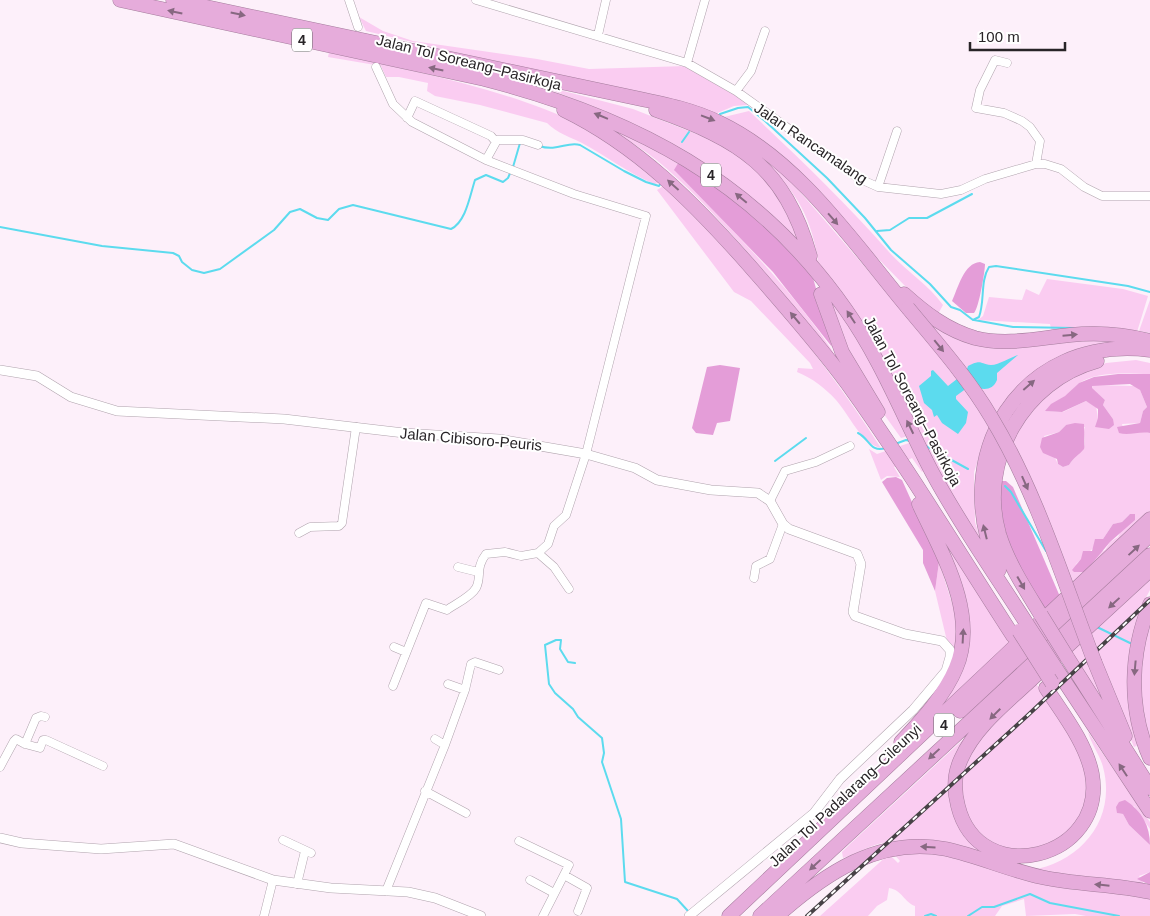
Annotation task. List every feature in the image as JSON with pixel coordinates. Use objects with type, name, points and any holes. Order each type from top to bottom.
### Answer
[{"type":"highway","name":"Jalan Tol Soreang–Pasirkoja","points":[[120,0],[484,79],[544,95],[616,122],[662,144],[712,176],[756,210],[809,263],[847,311],[876,358],[931,471],[1022,629],[1036,638],[1150,811]]},
{"type":"highway","name":"Jalan Tol Soreang–Pasirkoja","points":[[173,0],[675,107],[706,117],[732,129],[757,144],[793,173],[859,250],[909,304],[969,384],[1010,450],[1033,502],[1125,738],[1150,787]]},
{"type":"highway","points":[[484,79],[579,117],[622,144],[657,171],[712,224],[851,381],[905,466],[959,600],[963,637],[959,660],[942,691],[905,738],[809,839]]},
{"type":"highway","points":[[559,83],[664,113],[719,138],[746,154],[767,171],[786,195],[796,213],[810,256]]},
{"type":"highway","points":[[821,294],[851,381],[881,434],[1022,629]]},
{"type":"highway","points":[[909,304],[946,326],[984,340],[1014,341],[1088,334],[1119,335],[1146,340]]},
{"type":"highway","points":[[1150,350],[1102,351],[1056,366],[1021,392],[1008,407],[996,428],[986,452],[981,477],[982,522],[996,565],[1022,629],[1049,686],[1089,763],[1093,784],[1091,806],[1082,825],[1059,846],[1032,856],[1004,854],[988,848],[974,837],[959,811],[955,780],[964,752],[976,734],[996,712],[1150,570]]},
{"type":"highway","points":[[1150,358],[1126,356],[1101,360],[1081,366],[1059,377],[1026,406],[1004,443],[995,477],[997,524],[1013,568],[1150,787]]},
{"type":"highway","points":[[729,916],[1150,518]]},
{"type":"highway","name":"Jalan Tol Padalarang–Cileunyi","points":[[740,916],[1150,535]]},
{"type":"highway","name":"Jalan Tol Padalarang–Cileunyi","points":[[760,916],[1150,555]]},
{"type":"highway","points":[[1150,604],[1137,646],[1134,678],[1136,712],[1150,758]]},
{"type":"highway","points":[[976,858],[1021,864],[1047,861],[1077,843],[1094,818],[1101,788],[1096,760],[1082,731],[1049,686]]},
{"type":"highway","points":[[777,916],[826,876],[845,864],[871,854],[899,848],[938,848],[1051,879],[1150,892]]},
{"type":"street","points":[[349,0],[358,27]]},
{"type":"street","name":"Jalan Rancamalang","points":[[476,0],[687,63],[736,91],[858,178],[878,187],[930,194],[951,193],[985,179],[1036,164],[1045,164],[1061,169],[1084,187],[1102,196],[1150,196]]},
{"type":"street","points":[[598,35],[606,0]]},
{"type":"street","points":[[687,63],[705,0]]},
{"type":"street","points":[[736,91],[751,71],[765,31]]},
{"type":"street","points":[[1007,63],[994,61],[980,90],[976,108],[1004,113],[1030,127],[1040,141],[1036,164]]},
{"type":"street","points":[[376,67],[393,104],[407,118],[486,160],[574,194],[646,216],[586,454],[566,515],[554,526],[548,544],[538,553],[521,556],[505,552],[486,554],[480,561],[475,590],[447,610],[426,602],[393,686]]},
{"type":"street","points":[[407,118],[415,101],[456,118],[496,140],[523,140],[538,144]]},
{"type":"street","points":[[878,187],[897,131]]},
{"type":"street","points":[[486,160],[496,140]]},
{"type":"street","name":"Jalan Cibisoro-Peuris","points":[[0,370],[38,376],[71,397],[117,411],[245,415],[404,433],[499,439],[586,454],[635,468],[657,480],[711,490],[758,493],[770,501]]},
{"type":"street","points":[[299,533],[310,527],[339,526],[342,523],[356,427]]},
{"type":"street","points":[[692,914],[814,812],[840,779],[926,696],[941,678],[949,664],[950,650],[942,641],[905,634],[855,616],[853,612],[860,564],[857,554],[796,533],[783,524],[770,501],[785,470],[816,462],[850,446]]},
{"type":"street","points":[[754,578],[756,566],[770,559],[783,524]]},
{"type":"street","points":[[538,553],[554,567],[569,589]]},
{"type":"street","points":[[458,567],[478,572]]},
{"type":"street","points":[[394,647],[406,652]]},
{"type":"street","points":[[386,892],[445,745],[473,662],[499,670]]},
{"type":"street","points":[[448,684],[465,690]]},
{"type":"street","points":[[25,744],[36,718],[45,717]]},
{"type":"street","points":[[435,739],[445,745]]},
{"type":"street","points":[[0,767],[16,740],[40,748],[43,740],[46,740],[103,766]]},
{"type":"street","points":[[425,791],[466,813]]},
{"type":"street","points":[[0,838],[22,843],[101,849],[174,844],[273,880],[296,884],[424,896],[481,916]]},
{"type":"street","points":[[282,840],[308,852],[296,884]]},
{"type":"street","points":[[519,841],[568,863],[569,867],[543,916]]},
{"type":"street","points":[[564,875],[587,888],[578,911]]},
{"type":"street","points":[[264,916],[273,880]]},
{"type":"street","points":[[530,880],[554,893]]},
{"type":"shaded area","points":[[359,17],[383,31],[413,41],[537,59],[589,69],[686,66],[740,97],[748,105],[734,106],[715,114],[366,31]]},
{"type":"shaded area","points":[[329,52],[486,90],[526,102],[564,117],[599,135],[631,156],[659,183],[654,184],[635,175],[582,143],[559,132],[547,123],[480,105],[435,96],[427,91],[428,83],[399,77],[386,77],[381,66],[328,57]]},
{"type":"shaded area","points":[[552,88],[633,109],[717,142],[771,178],[807,251],[818,260],[809,225],[796,198],[776,174],[749,150],[750,145],[782,171],[904,312],[911,308],[970,342],[1095,338],[1123,342],[1123,345],[1098,345],[1001,409],[988,431],[974,472],[975,522],[982,544],[931,462],[902,399],[773,220],[604,111],[551,90]]},
{"type":"shaded area","points":[[749,111],[855,215],[896,259],[937,297],[943,305],[938,314],[912,293],[843,223],[805,177],[762,140],[724,117]]},
{"type":"shaded area","points":[[587,115],[680,160],[675,171],[746,245],[791,296],[832,350],[850,379],[762,269],[716,217],[648,153]]},
{"type":"shaded area","points":[[680,160],[729,195],[764,224],[812,274],[832,347],[773,272],[674,170]]},
{"type":"shaded area","points":[[665,185],[724,246],[780,310],[833,378],[881,448],[874,446],[862,435],[841,406],[827,391],[813,380],[797,372],[798,368],[813,369],[810,363],[751,301],[734,292],[657,190]]},
{"type":"shaded area","points":[[980,262],[985,264],[978,304],[974,313],[966,313],[952,301],[966,271],[974,263]]},
{"type":"shaded area","points":[[1047,279],[1123,289],[1148,296],[1137,332],[1052,332],[1050,324],[978,320],[983,316],[989,297],[1022,300],[1026,289],[1039,295]]},
{"type":"shaded area","points":[[833,300],[876,369],[908,436],[901,438],[863,385],[831,310]]},
{"type":"shaded area","points":[[1150,300],[1150,333],[1139,331]]},
{"type":"shaded area","points":[[1136,360],[1150,363],[1150,374],[1113,374],[1094,377],[1078,384],[1046,411],[1063,412],[1086,401],[1096,406],[1098,418],[1113,419],[1103,405],[1105,400],[1091,388],[1093,385],[1136,386],[1140,390],[1147,407],[1143,411],[1140,423],[1122,424],[1125,434],[1142,431],[1150,433],[1150,513],[1071,591],[1009,444],[1041,397],[1073,376],[1106,363]],"holes":[[[1066,425],[1085,427],[1085,444],[1069,465],[1063,467],[1058,464],[1044,436],[1059,432]],[[1130,514],[1118,537],[1110,542],[1105,550],[1075,565],[1103,539],[1113,524],[1122,522]]]},
{"type":"shaded area","points":[[720,365],[740,368],[730,421],[717,423],[713,435],[696,433],[692,428],[707,367]]},
{"type":"shaded area","points":[[1118,374],[1150,374],[1150,433],[1119,433],[1117,427],[1140,423],[1143,411],[1147,407],[1140,390],[1130,384],[1092,386],[1105,400],[1103,405],[1113,419],[1114,425],[1109,429],[1095,427],[1098,409],[1086,401],[1062,412],[1045,411],[1051,404],[1065,396],[1079,383],[1094,377]]},
{"type":"shaded area","points":[[1084,424],[1084,449],[1069,465],[1063,467],[1058,464],[1057,459],[1043,453],[1040,447],[1042,438],[1059,432],[1066,425]]},
{"type":"shaded area","points":[[909,443],[924,470],[922,472],[912,458],[894,467],[900,477],[887,476],[881,480],[869,449],[877,454]]},
{"type":"shaded area","points":[[896,477],[902,480],[939,562],[935,591],[923,563],[923,550],[882,482],[887,478]]},
{"type":"shaded area","points":[[1001,481],[1006,481],[1013,487],[1061,599],[1046,612],[1017,565],[1006,539],[1001,512]]},
{"type":"shaded area","points":[[1130,514],[1135,514],[1135,520],[1110,542],[1085,572],[1074,572],[1072,570],[1081,559],[1083,551],[1092,551],[1095,539],[1103,539],[1113,524],[1122,522]]},
{"type":"shaded area","points":[[928,515],[1011,645],[932,715],[968,639]]},
{"type":"shaded area","points":[[939,562],[959,625],[953,666],[935,591]]},
{"type":"shaded area","points":[[1150,575],[1150,590],[1143,603],[1132,716],[1138,745],[1134,747],[1087,634]]},
{"type":"shaded area","points":[[1150,620],[1150,741],[1143,708],[1141,680]]},
{"type":"shaded area","points":[[1080,640],[1117,728],[1069,650]]},
{"type":"shaded area","points":[[1035,682],[1078,749],[1087,774],[1088,784],[1087,795],[1080,816],[1066,835],[1049,846],[1021,850],[995,844],[975,827],[968,816],[964,802],[961,786],[962,774],[966,758],[978,739]]},
{"type":"shaded area","points":[[1088,732],[1150,822],[1150,829],[1134,806],[1117,813],[1123,814],[1129,825],[1150,845],[1150,872],[1139,876],[1144,884],[1150,885],[1150,888],[1031,870],[1065,858],[1079,848],[1091,835],[1100,820],[1105,804],[1106,786],[1102,763]]},
{"type":"shaded area","points":[[969,734],[952,798],[999,857],[941,843],[912,840],[882,843],[843,858],[842,852],[850,844]]},
{"type":"shaded area","points":[[1125,800],[1144,819],[1150,838],[1150,845],[1129,825],[1123,814],[1117,813],[1116,807],[1119,802]]},
{"type":"shaded area","points":[[892,852],[939,853],[1150,897],[1150,916],[1086,916],[1075,914],[1026,916],[1024,899],[1002,906],[995,916],[915,916],[915,906],[897,891],[889,888],[887,900],[877,906],[868,916],[820,916],[889,854],[898,863],[900,861]]},
{"type":"shaded area","points":[[1150,872],[1150,885],[1137,879]]},
{"type":"water","points":[[1018,355],[997,373],[997,380],[992,387],[982,389],[971,385],[956,396],[956,399],[968,412],[966,423],[958,434],[942,423],[937,415],[934,417],[932,410],[924,403],[919,386],[931,376],[931,371],[933,370],[948,386],[966,372],[968,366],[978,362],[994,365]]},
{"type":"waterway","points":[[720,114],[748,107],[827,178],[865,218],[891,250],[930,284],[951,307],[960,310],[973,320],[979,317],[981,311],[984,278],[989,267],[996,266],[1128,286],[1150,292]]},
{"type":"waterway","points":[[682,142],[689,132]]},
{"type":"waterway","points":[[513,167],[520,143]]},
{"type":"waterway","points":[[539,146],[552,148],[571,144],[580,145],[646,182],[659,186],[661,183]]},
{"type":"waterway","points":[[0,227],[102,246],[173,253],[179,256],[182,262],[192,270],[204,273],[220,269],[274,230],[290,212],[300,209],[317,218],[328,220],[339,209],[353,205],[451,229],[456,226],[464,214],[475,180],[486,175],[503,182],[508,178],[511,171]]},
{"type":"waterway","points":[[877,231],[890,230],[909,218],[927,218],[972,194]]},
{"type":"waterway","points":[[974,320],[1013,327],[1074,328]]},
{"type":"waterway","points":[[858,433],[873,447],[877,449],[886,448]]},
{"type":"waterway","points":[[775,461],[806,438]]},
{"type":"waterway","points":[[895,444],[906,440],[910,441]]},
{"type":"waterway","points":[[926,446],[968,469]]},
{"type":"waterway","points":[[1005,486],[1011,492],[1046,551]]},
{"type":"waterway","points":[[1097,627],[1130,643]]},
{"type":"waterway","points":[[575,663],[568,662],[560,649],[561,640],[545,645],[549,684],[555,693],[573,709],[578,717],[602,738],[604,753],[602,762],[621,819],[625,882],[677,899],[688,911]]},
{"type":"waterway","points":[[968,916],[982,907],[994,907],[1030,894],[1050,903],[1119,916]]},
{"type":"waterway","points":[[925,916],[931,914],[936,916]]},
{"type":"railway","points":[[807,916],[1027,716],[1150,600]]}]
